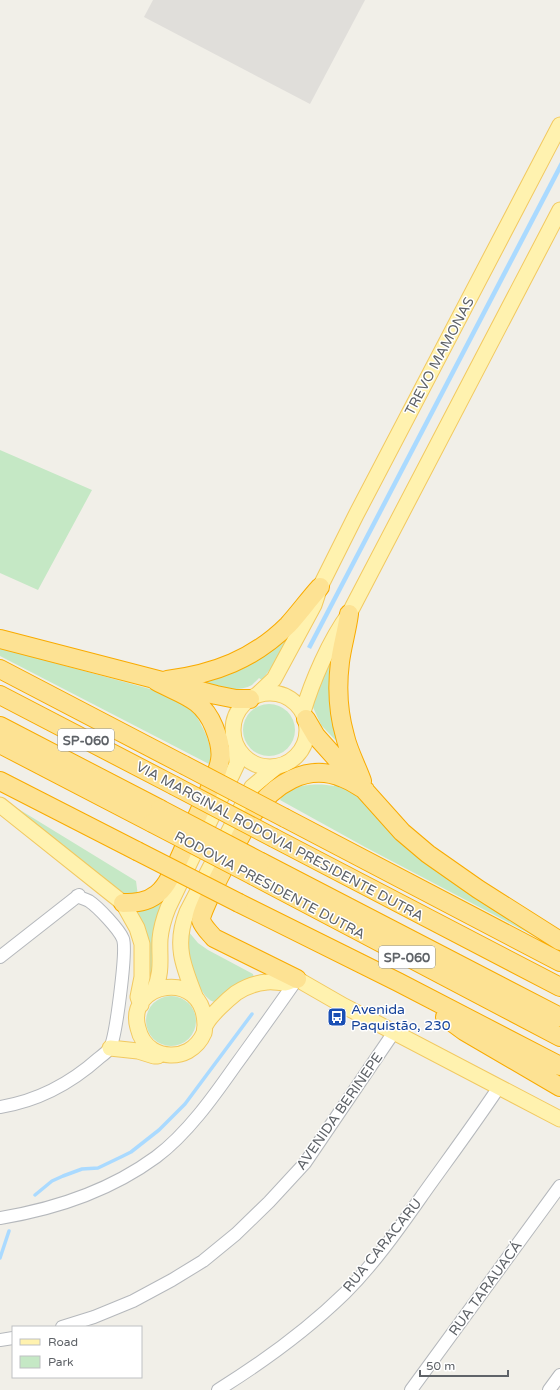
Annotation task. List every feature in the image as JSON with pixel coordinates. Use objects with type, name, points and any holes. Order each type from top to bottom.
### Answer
[{"type":"highway","points":[[156,681],[190,677],[233,664],[251,654],[288,625],[320,587]]},
{"type":"highway","points":[[349,614],[338,680],[340,707],[345,737],[365,790]]},
{"type":"highway","points":[[0,639],[221,697],[236,699],[253,697]]},
{"type":"highway","points":[[0,669],[560,962]]},
{"type":"highway","points":[[123,902],[137,903],[151,898],[161,891],[170,878],[207,794],[220,760],[220,749],[213,726],[202,708],[182,692],[169,688],[156,681]]},
{"type":"highway","name":"VIA MARGINAL RODOVIA PRESIDENTE DUTRA","points":[[0,695],[560,987]]},
{"type":"highway","points":[[304,716],[316,736],[402,832],[428,854],[560,941]]},
{"type":"highway","name":"RODOVIA PRESIDENTE DUTRA","points":[[0,726],[156,816],[258,869],[560,1017]]},
{"type":"highway","name":"RODOVIA PRESIDENTE DUTRA","points":[[0,744],[156,816]]},
{"type":"highway","points":[[297,979],[214,938],[208,932],[201,920],[202,916],[211,894],[253,814],[261,802],[275,789],[295,777],[304,774],[326,773],[342,777],[365,790]]},
{"type":"highway","name":"RODOVIA PRESIDENTE DUTRA","points":[[0,781],[398,982],[560,1066]]},
{"type":"highway","name":"RODOVIA PRESIDENTE DUTRA","points":[[258,869],[560,1037]]},
{"type":"highway","points":[[398,982],[464,1031],[560,1087]]},
{"type":"main road","name":"TREVO MAMONAS","points":[[253,697],[274,679],[314,605],[320,587],[356,515],[560,126]]},
{"type":"main road","points":[[236,746],[248,761],[257,766],[267,768],[286,764],[301,752],[305,744],[307,734],[304,716],[307,697],[339,627],[349,614],[560,210]]},
{"type":"main road","points":[[154,991],[159,980],[161,967],[160,939],[163,921],[237,764],[236,746],[232,732],[235,717],[244,704],[253,697],[264,693],[280,694],[293,701],[304,716]]},
{"type":"main road","points":[[110,1048],[138,1051],[154,1056],[179,1054],[192,1048],[200,1039],[205,1025],[205,1016],[203,1007],[195,996],[183,966],[181,937],[183,922],[252,787],[276,767]]},
{"type":"main road","points":[[0,805],[123,902],[137,928],[142,944],[142,977],[138,997],[141,1005]]},
{"type":"main road","points":[[205,1025],[236,993],[268,982],[287,983],[297,979],[394,1032],[560,1119]]},
{"type":"main road","points":[[166,1055],[154,1050],[142,1039],[137,1024],[137,1018],[141,1005],[147,996],[154,991],[170,986],[186,990],[195,996]]},
{"type":"street","points":[[0,956],[78,896],[88,900],[100,911],[120,935],[123,941],[124,959],[117,1023],[110,1048],[92,1064],[60,1087],[19,1104],[0,1107]]},
{"type":"street","points":[[0,1218],[20,1215],[74,1199],[118,1182],[157,1156],[186,1130],[216,1093],[297,979]]},
{"type":"street","name":"AVENIDA BERINEPE","points":[[65,1326],[94,1317],[133,1301],[172,1280],[203,1261],[236,1234],[269,1202],[305,1163],[394,1032]]},
{"type":"street","name":"RUA CARACARU","points":[[218,1390],[260,1364],[311,1324],[346,1292],[374,1260],[406,1218],[499,1087]]},
{"type":"street","name":"RUA TARAUACÁ","points":[[405,1390],[414,1386],[560,1186]]},
{"type":"street","points":[[0,1340],[12,1338]]},
{"type":"street","points":[[550,1390],[560,1375]]},
{"type":"shaded area","points":[[153,0],[365,0],[310,104],[144,17]]},
{"type":"green space","points":[[0,450],[92,490],[38,590],[0,573]]},
{"type":"green space","points":[[288,632],[282,651],[262,680],[259,678],[252,685],[240,689],[218,688],[200,681]]},
{"type":"green space","points":[[0,648],[172,695],[183,700],[199,716],[197,717],[210,746],[211,752],[209,764],[0,656]]},
{"type":"green space","points":[[331,659],[344,749],[321,725],[312,705]]},
{"type":"green space","points":[[264,704],[274,704],[288,711],[295,725],[295,735],[288,749],[274,756],[264,756],[254,752],[247,745],[243,735],[243,725],[247,715],[254,708]]},
{"type":"green space","points":[[336,781],[345,785],[559,949],[365,847],[280,800],[284,794],[297,787],[312,785],[334,786]]},
{"type":"green space","points":[[7,802],[136,881],[138,896],[126,895],[116,889]]},
{"type":"green space","points":[[163,899],[156,920],[153,971],[149,978],[142,923],[138,912]]},
{"type":"green space","points":[[188,931],[198,943],[253,974],[254,978],[216,1002],[211,1001],[202,991],[191,968],[188,953]]},
{"type":"green space","points":[[171,996],[180,998],[191,1007],[196,1021],[194,1030],[185,1041],[171,1046],[162,1044],[151,1035],[146,1021],[148,1012],[157,1001]]},
{"type":"water","points":[[560,162],[560,172],[311,649],[307,647]]},
{"type":"waterway","points":[[35,1195],[52,1181],[63,1176],[82,1169],[98,1168],[131,1152],[159,1130],[185,1104],[252,1014]]},
{"type":"waterway","points":[[0,1258],[9,1231]]},
{"type":"place","name":"Avenida Paquistão, 230","points":[[337,1017]]}]
